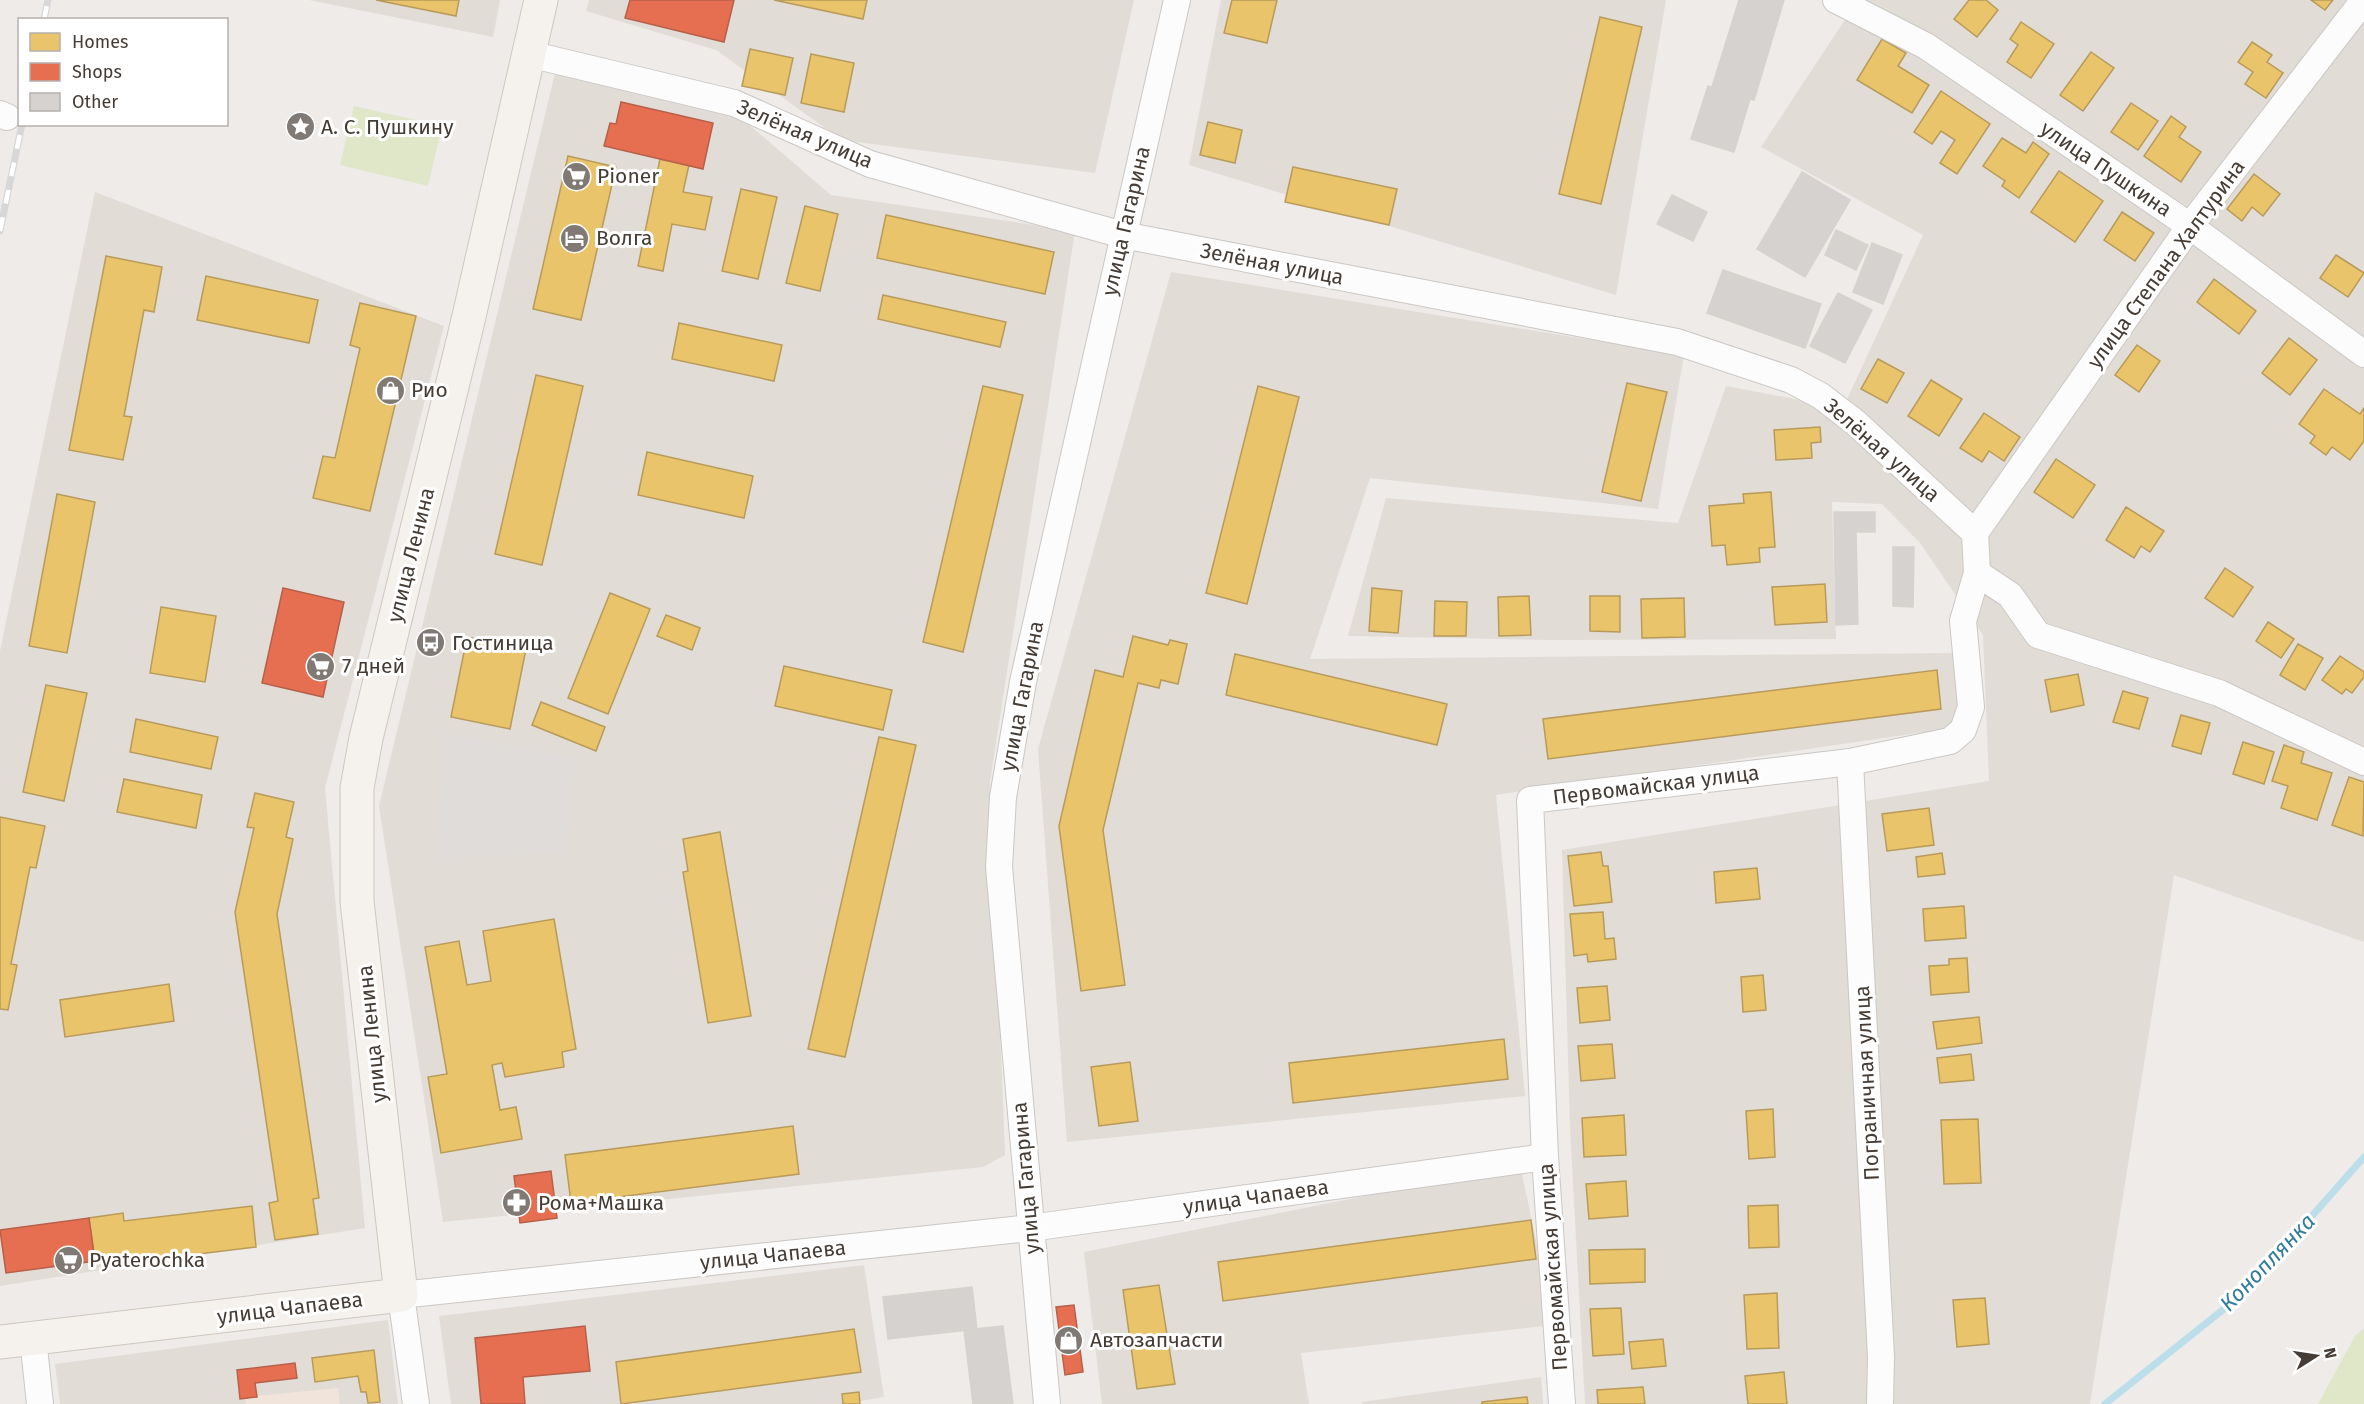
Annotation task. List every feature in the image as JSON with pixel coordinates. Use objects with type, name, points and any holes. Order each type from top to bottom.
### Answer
[{"type":"main road","name":"улица Ленина","points":[[401,1295],[357,901],[357,788],[366,738],[464,337],[541,0]]},
{"type":"main road","name":"улица Чапаева","points":[[0,1342],[401,1295]]},
{"type":"street","name":"улица Гагарина","points":[[1047,1404],[999,867],[1003,797],[1023,682],[1177,0]]},
{"type":"street","name":"улица Пушкина","points":[[1836,0],[1926,46],[2190,226],[2364,354]]},
{"type":"street","name":"улица Степана Халтурина","points":[[1976,533],[2190,226],[2364,0]]},
{"type":"street","name":"Зелёная улица","points":[[529,54],[734,103],[870,164],[1123,235],[1677,342],[1791,380],[1821,396],[1856,423],[1976,533]]},
{"type":"street","name":"Первомайская улица","points":[[1562,1404],[1545,1157],[1530,800],[1850,762],[1950,741],[1963,730],[1971,707],[1963,621],[1977,573],[1976,533]]},
{"type":"street","points":[[1977,573],[2010,595],[2038,635],[2219,693],[2364,762]]},
{"type":"street","name":"Пограничная улица","points":[[1850,762],[1881,1357],[1880,1404]]},
{"type":"street","name":"улица Чапаева","points":[[401,1295],[1030,1228],[1545,1157]]},
{"type":"street","name":"улица Ленина","points":[[401,1295],[416,1404]]},
{"type":"street","points":[[33,1338],[40,1404]]},
{"type":"shaded area","points":[[309,0],[500,0],[493,37]]},
{"type":"shaded area","points":[[589,0],[1134,0],[1095,173],[842,140],[716,50],[586,11]]},
{"type":"shaded area","points":[[1221,0],[1666,0],[1616,295],[1189,165]]},
{"type":"shaded area","points":[[1858,0],[2364,0],[2364,942],[2174,875],[2090,1404],[1585,1404],[1570,1127],[1562,850],[1989,781],[1983,635],[1920,543],[1882,504],[1832,502],[1836,639],[1552,640],[1348,636],[1386,498],[1678,523],[1726,386],[1843,408],[1923,235],[1761,147]]},
{"type":"shaded area","points":[[555,73],[740,117],[831,195],[1075,231],[990,782],[1005,1155],[983,1167],[443,1222],[379,806]]},
{"type":"shaded area","points":[[95,192],[444,326],[325,788],[365,1228],[0,1286],[0,651]]},
{"type":"shaded area","points":[[1171,272],[1684,355],[1658,509],[1370,478],[1310,659],[1953,653],[1972,725],[1496,795],[1525,1096],[1067,1142],[1038,749]]},
{"type":"shaded area","points":[[444,734],[576,758],[565,854],[437,857]]},
{"type":"shaded area","points":[[1520,1165],[1554,1325],[1301,1353],[1309,1404],[1102,1404],[1084,1252]]},
{"type":"shaded area","points":[[864,1265],[884,1397],[843,1404],[451,1404],[439,1316]]},
{"type":"shaded area","points":[[388,1320],[398,1404],[60,1404],[55,1364]]},
{"type":"shaded area","points":[[1541,1377],[1543,1404],[1362,1404],[1362,1402]]},
{"type":"shaded area","points":[[338,1388],[340,1404],[246,1404],[245,1397]]},
{"type":"green space","points":[[354,106],[442,126],[428,186],[340,165]]},
{"type":"green space","points":[[2364,1328],[2364,1404],[2318,1404],[2355,1336]]},
{"type":"building: Homes","points":[[376,0],[459,0],[456,16]]},
{"type":"building: Homes","points":[[774,0],[867,0],[863,19]]},
{"type":"building: Homes","points":[[1232,0],[1277,0],[1267,43],[1224,33]]},
{"type":"building: Homes","points":[[1969,0],[1986,0],[1998,10],[1977,37],[1954,19]]},
{"type":"building: Homes","points":[[2311,0],[2333,0],[2325,10]]},
{"type":"building: Homes","points":[[1600,17],[1642,27],[1601,204],[1559,194]]},
{"type":"building: Homes","points":[[2021,22],[2054,44],[2031,78],[2007,62],[2018,45],[2010,39]]},
{"type":"building: Homes","points":[[1882,39],[1906,53],[1898,66],[1929,85],[1912,113],[1857,80]]},
{"type":"building: Homes","points":[[2252,42],[2272,55],[2267,62],[2283,73],[2266,98],[2245,84],[2253,72],[2238,62]]},
{"type":"building: Homes","points":[[750,49],[793,58],[785,95],[742,86]]},
{"type":"building: Homes","points":[[2091,52],[2114,68],[2083,111],[2060,95]]},
{"type":"building: Homes","points":[[811,54],[854,63],[844,112],[801,103]]},
{"type":"building: Homes","points":[[1941,91],[1990,124],[1957,174],[1940,163],[1955,140],[1941,131],[1932,144],[1914,132]]},
{"type":"building: Homes","points":[[2131,103],[2158,121],[2138,150],[2111,132]]},
{"type":"building: Homes","points":[[2171,116],[2186,127],[2179,137],[2201,152],[2181,182],[2144,156]]},
{"type":"building: Homes","points":[[1208,122],[1242,130],[1235,163],[1200,155]]},
{"type":"building: Homes","points":[[2002,138],[2026,153],[2033,142],[2049,154],[2019,198],[2002,186],[2005,181],[1983,166]]},
{"type":"building: Homes","name":"Волга","points":[[568,156],[616,167],[581,320],[533,309]]},
{"type":"building: Homes","points":[[660,159],[689,165],[683,192],[712,197],[705,230],[672,224],[663,271],[638,266]]},
{"type":"building: Homes","points":[[1293,167],[1397,189],[1389,225],[1285,202]]},
{"type":"building: Homes","points":[[2059,171],[2103,201],[2075,242],[2031,212]]},
{"type":"building: Homes","points":[[2254,174],[2280,194],[2263,216],[2252,207],[2242,221],[2227,209]]},
{"type":"building: Homes","points":[[741,189],[777,197],[758,279],[722,271]]},
{"type":"building: Homes","points":[[805,206],[838,214],[820,291],[786,283]]},
{"type":"building: Homes","points":[[2122,212],[2154,233],[2135,261],[2104,240]]},
{"type":"building: Homes","points":[[886,215],[1054,252],[1045,294],[877,258]]},
{"type":"building: Homes","points":[[2336,255],[2364,273],[2348,297],[2320,278]]},
{"type":"building: Homes","points":[[106,256],[162,267],[154,312],[144,310],[124,416],[132,417],[123,460],[69,450]]},
{"type":"building: Homes","points":[[206,276],[318,300],[309,343],[197,320]]},
{"type":"building: Homes","points":[[2214,279],[2256,311],[2239,334],[2197,302]]},
{"type":"building: Homes","points":[[883,295],[1006,322],[1000,347],[878,319]]},
{"type":"building: Homes","points":[[360,303],[416,316],[370,511],[313,498],[323,456],[335,458],[360,348],[350,345]]},
{"type":"building: Homes","points":[[679,323],[782,345],[774,381],[672,359]]},
{"type":"building: Homes","points":[[2289,338],[2317,360],[2290,395],[2262,373]]},
{"type":"building: Homes","points":[[2137,345],[2160,361],[2139,392],[2115,375]]},
{"type":"building: Homes","points":[[1878,359],[1904,373],[1887,403],[1861,389]]},
{"type":"building: Homes","points":[[536,375],[583,386],[542,565],[495,554]]},
{"type":"building: Homes","points":[[1931,380],[1962,399],[1939,436],[1908,416]]},
{"type":"building: Homes","points":[[1627,383],[1667,392],[1641,501],[1602,492]]},
{"type":"building: Homes","points":[[983,386],[1023,395],[963,652],[923,642]]},
{"type":"building: Homes","points":[[1258,386],[1299,397],[1247,604],[1206,593]]},
{"type":"building: Homes","points":[[2324,389],[2360,414],[2364,408],[2364,441],[2350,460],[2332,447],[2326,455],[2310,443],[2315,436],[2299,424]]},
{"type":"building: Homes","points":[[1984,413],[2020,437],[2004,461],[1989,451],[1982,462],[1960,448]]},
{"type":"building: Homes","points":[[1820,427],[1821,442],[1811,443],[1812,458],[1776,460],[1774,430]]},
{"type":"building: Homes","points":[[647,452],[753,476],[744,518],[638,495]]},
{"type":"building: Homes","points":[[2056,459],[2095,485],[2073,518],[2034,492]]},
{"type":"building: Homes","points":[[1771,492],[1775,547],[1759,548],[1760,562],[1727,565],[1725,545],[1712,546],[1709,506],[1744,503],[1743,494]]},
{"type":"building: Homes","points":[[57,494],[95,502],[67,653],[29,646]]},
{"type":"building: Homes","points":[[2126,507],[2164,531],[2150,552],[2141,546],[2134,558],[2106,540]]},
{"type":"building: Homes","points":[[2225,568],[2253,587],[2233,617],[2205,598]]},
{"type":"building: Homes","points":[[1825,584],[1827,622],[1775,625],[1772,587]]},
{"type":"building: Homes","points":[[1372,588],[1402,591],[1398,633],[1369,631]]},
{"type":"building: Homes","points":[[610,593],[650,609],[608,714],[568,698]]},
{"type":"building: Homes","points":[[1529,596],[1531,635],[1499,636],[1498,597]]},
{"type":"building: Homes","points":[[1590,596],[1620,596],[1620,632],[1590,631]]},
{"type":"building: Homes","points":[[1684,598],[1685,637],[1642,638],[1641,599]]},
{"type":"building: Homes","points":[[1435,601],[1467,602],[1466,636],[1434,636]]},
{"type":"building: Homes","points":[[161,607],[216,616],[205,682],[150,673]]},
{"type":"building: Homes","points":[[666,615],[700,628],[692,650],[657,636]]},
{"type":"building: Homes","points":[[2268,622],[2294,639],[2281,658],[2256,641]]},
{"type":"building: Homes","points":[[1133,636],[1168,645],[1170,640],[1187,644],[1178,684],[1161,680],[1159,688],[1138,683],[1103,830],[1125,985],[1081,991],[1059,826],[1095,670],[1123,677]]},
{"type":"building: Homes","points":[[467,637],[526,649],[510,729],[451,717]]},
{"type":"building: Homes","points":[[2298,644],[2323,658],[2305,690],[2280,675]]},
{"type":"building: Homes","points":[[1235,654],[1447,704],[1437,745],[1226,695]]},
{"type":"building: Homes","points":[[2340,656],[2364,672],[2364,677],[2352,693],[2346,689],[2342,694],[2322,680]]},
{"type":"building: Homes","points":[[784,666],[892,690],[883,730],[775,706]]},
{"type":"building: Homes","points":[[1937,670],[1941,709],[1548,759],[1543,719]]},
{"type":"building: Homes","points":[[2078,674],[2084,705],[2051,712],[2045,680]]},
{"type":"building: Homes","points":[[46,685],[87,693],[64,801],[23,792]]},
{"type":"building: Homes","points":[[2123,691],[2148,698],[2139,729],[2113,722]]},
{"type":"building: Homes","points":[[541,702],[605,727],[596,751],[532,725]]},
{"type":"building: Homes","points":[[2181,715],[2210,723],[2201,754],[2172,746]]},
{"type":"building: Homes","points":[[136,719],[218,737],[211,769],[130,752]]},
{"type":"building: Homes","points":[[879,737],[916,745],[845,1057],[808,1049]]},
{"type":"building: Homes","points":[[2243,742],[2274,752],[2264,784],[2233,774]]},
{"type":"building: Homes","points":[[2284,745],[2304,752],[2301,763],[2332,773],[2317,820],[2281,808],[2288,786],[2272,781]]},
{"type":"building: Homes","points":[[2349,777],[2364,782],[2363,836],[2332,825]]},
{"type":"building: Homes","points":[[124,779],[202,795],[196,828],[117,812]]},
{"type":"building: Homes","points":[[255,793],[294,802],[286,837],[293,839],[277,914],[319,1198],[313,1199],[318,1234],[275,1240],[269,1203],[278,1201],[235,912],[254,828],[247,827]]},
{"type":"building: Homes","points":[[1929,808],[1934,845],[1887,851],[1882,814]]},
{"type":"building: Homes","points":[[0,817],[45,826],[36,868],[30,867],[11,964],[17,965],[8,1010],[0,1009]]},
{"type":"building: Homes","points":[[720,832],[751,1016],[708,1023],[683,872],[688,871],[683,839]]},
{"type":"building: Homes","points":[[1601,852],[1603,866],[1608,866],[1612,902],[1574,906],[1568,856]]},
{"type":"building: Homes","points":[[1942,853],[1945,874],[1918,877],[1916,857]]},
{"type":"building: Homes","points":[[1757,868],[1760,899],[1716,903],[1714,872]]},
{"type":"building: Homes","points":[[1964,906],[1966,938],[1925,941],[1923,909]]},
{"type":"building: Homes","points":[[1603,912],[1605,939],[1614,938],[1616,959],[1588,962],[1587,954],[1574,956],[1570,914]]},
{"type":"building: Homes","points":[[554,919],[576,1049],[562,1052],[564,1067],[505,1077],[502,1063],[492,1065],[500,1110],[516,1107],[522,1139],[441,1153],[428,1077],[447,1074],[425,947],[459,941],[467,985],[491,981],[483,931]]},
{"type":"building: Homes","points":[[1967,958],[1969,992],[1931,995],[1929,966],[1949,965],[1949,959]]},
{"type":"building: Homes","points":[[1763,975],[1766,1010],[1743,1012],[1741,977]]},
{"type":"building: Homes","points":[[169,984],[174,1021],[65,1037],[60,1000]]},
{"type":"building: Homes","points":[[1607,986],[1610,1020],[1580,1023],[1577,988]]},
{"type":"building: Homes","points":[[1979,1017],[1982,1043],[1937,1049],[1933,1022]]},
{"type":"building: Homes","points":[[1504,1039],[1508,1079],[1293,1103],[1289,1063]]},
{"type":"building: Homes","points":[[1612,1044],[1615,1078],[1581,1081],[1578,1046]]},
{"type":"building: Homes","points":[[1971,1054],[1974,1080],[1940,1083],[1937,1058]]},
{"type":"building: Homes","points":[[1130,1062],[1138,1121],[1099,1126],[1091,1067]]},
{"type":"building: Homes","points":[[1773,1109],[1775,1157],[1749,1159],[1746,1111]]},
{"type":"building: Homes","points":[[1624,1115],[1626,1155],[1584,1157],[1582,1118]]},
{"type":"building: Homes","points":[[1978,1119],[1981,1183],[1944,1184],[1941,1120]]},
{"type":"building: Homes","points":[[793,1126],[799,1174],[571,1203],[565,1155]]},
{"type":"building: Homes","points":[[1626,1181],[1628,1216],[1589,1219],[1586,1184]]},
{"type":"building: Homes","points":[[1778,1205],[1779,1247],[1749,1248],[1748,1206]]},
{"type":"building: Homes","points":[[252,1206],[256,1247],[133,1262],[132,1256],[95,1261],[89,1218],[123,1213],[124,1221]]},
{"type":"building: Homes","points":[[1531,1220],[1536,1259],[1223,1301],[1218,1262]]},
{"type":"building: Homes","points":[[1645,1249],[1645,1282],[1590,1284],[1589,1250]]},
{"type":"building: Homes","points":[[1159,1285],[1175,1384],[1137,1389],[1123,1290]]},
{"type":"building: Homes","points":[[1777,1293],[1779,1348],[1747,1349],[1744,1295]]},
{"type":"building: Homes","points":[[1985,1298],[1989,1344],[1957,1347],[1953,1300]]},
{"type":"building: Homes","points":[[1621,1308],[1624,1354],[1593,1356],[1590,1309]]},
{"type":"building: Homes","points":[[854,1329],[861,1372],[621,1404],[616,1362]]},
{"type":"building: Homes","points":[[1663,1339],[1666,1366],[1632,1369],[1629,1342]]},
{"type":"building: Homes","points":[[374,1350],[380,1402],[368,1403],[366,1392],[361,1392],[358,1376],[315,1382],[312,1358]]},
{"type":"building: Homes","points":[[1784,1372],[1787,1404],[1748,1404],[1745,1376]]},
{"type":"building: Homes","points":[[1643,1387],[1645,1404],[1598,1404],[1597,1390]]},
{"type":"building: Homes","points":[[859,1392],[860,1404],[843,1404],[842,1394]]},
{"type":"building: Homes","points":[[1527,1397],[1528,1404],[1482,1404],[1482,1402]]},
{"type":"building: Shops","points":[[630,0],[734,0],[724,42],[625,18]]},
{"type":"building: Shops","points":[[621,102],[713,123],[703,169],[604,146],[610,123],[616,124]]},
{"type":"building: Shops","points":[[283,588],[344,602],[323,697],[262,683]]},
{"type":"building: Shops","points":[[551,1171],[557,1218],[520,1223],[514,1176]]},
{"type":"building: Shops","points":[[89,1218],[95,1261],[6,1273],[0,1230]]},
{"type":"building: Shops","name":"Автозапчасти","points":[[1074,1305],[1083,1372],[1065,1375],[1056,1307]]},
{"type":"building: Shops","points":[[585,1326],[590,1371],[523,1377],[525,1404],[481,1404],[475,1338]]},
{"type":"building: Shops","points":[[295,1363],[297,1378],[255,1383],[257,1397],[240,1399],[237,1370]]},
{"type":"building: Other","points":[[1739,0],[1784,0],[1754,100],[1712,87]]},
{"type":"building: Other","points":[[1708,86],[1750,99],[1734,152],[1691,139]]},
{"type":"building: Other","points":[[1802,172],[1850,200],[1805,277],[1757,249]]},
{"type":"building: Other","points":[[1672,195],[1707,212],[1693,241],[1657,224]]},
{"type":"building: Other","points":[[1836,230],[1868,245],[1856,270],[1825,255]]},
{"type":"building: Other","points":[[1872,243],[1902,255],[1883,304],[1853,292]]},
{"type":"building: Other","points":[[1723,270],[1821,304],[1805,348],[1707,313]]},
{"type":"building: Other","points":[[1838,293],[1872,310],[1845,363],[1810,346]]},
{"type":"building: Other","points":[[1834,512],[1875,512],[1875,532],[1856,532],[1858,624],[1836,625]]},
{"type":"building: Other","points":[[1893,547],[1914,547],[1913,607],[1893,606]]},
{"type":"building: Other","points":[[972,1287],[977,1329],[888,1339],[883,1297]]},
{"type":"building: Other","points":[[1003,1326],[1013,1404],[973,1404],[964,1330]]},
{"type":"waterway","name":"Коноплянка","points":[[2105,1404],[2244,1293],[2364,1157]]},
{"type":"railway","points":[[44,18],[48,0]]},
{"type":"railway","points":[[0,231],[22,126]]},
{"type":"place","name":"А. С. Пушкину","points":[[300,127]]},
{"type":"place","name":"Pioner","points":[[576,176]]},
{"type":"place","name":"Волга","points":[[575,238]]},
{"type":"place","name":"Рио","points":[[390,390]]},
{"type":"place","name":"Гостиница","points":[[431,643]]},
{"type":"place","name":"7 дней","points":[[321,666]]},
{"type":"place","name":"Рома+Машка","points":[[517,1203]]},
{"type":"place","name":"Pyaterochka","points":[[68,1260]]},
{"type":"place","name":"Автозапчасти","points":[[1069,1340]]}]
